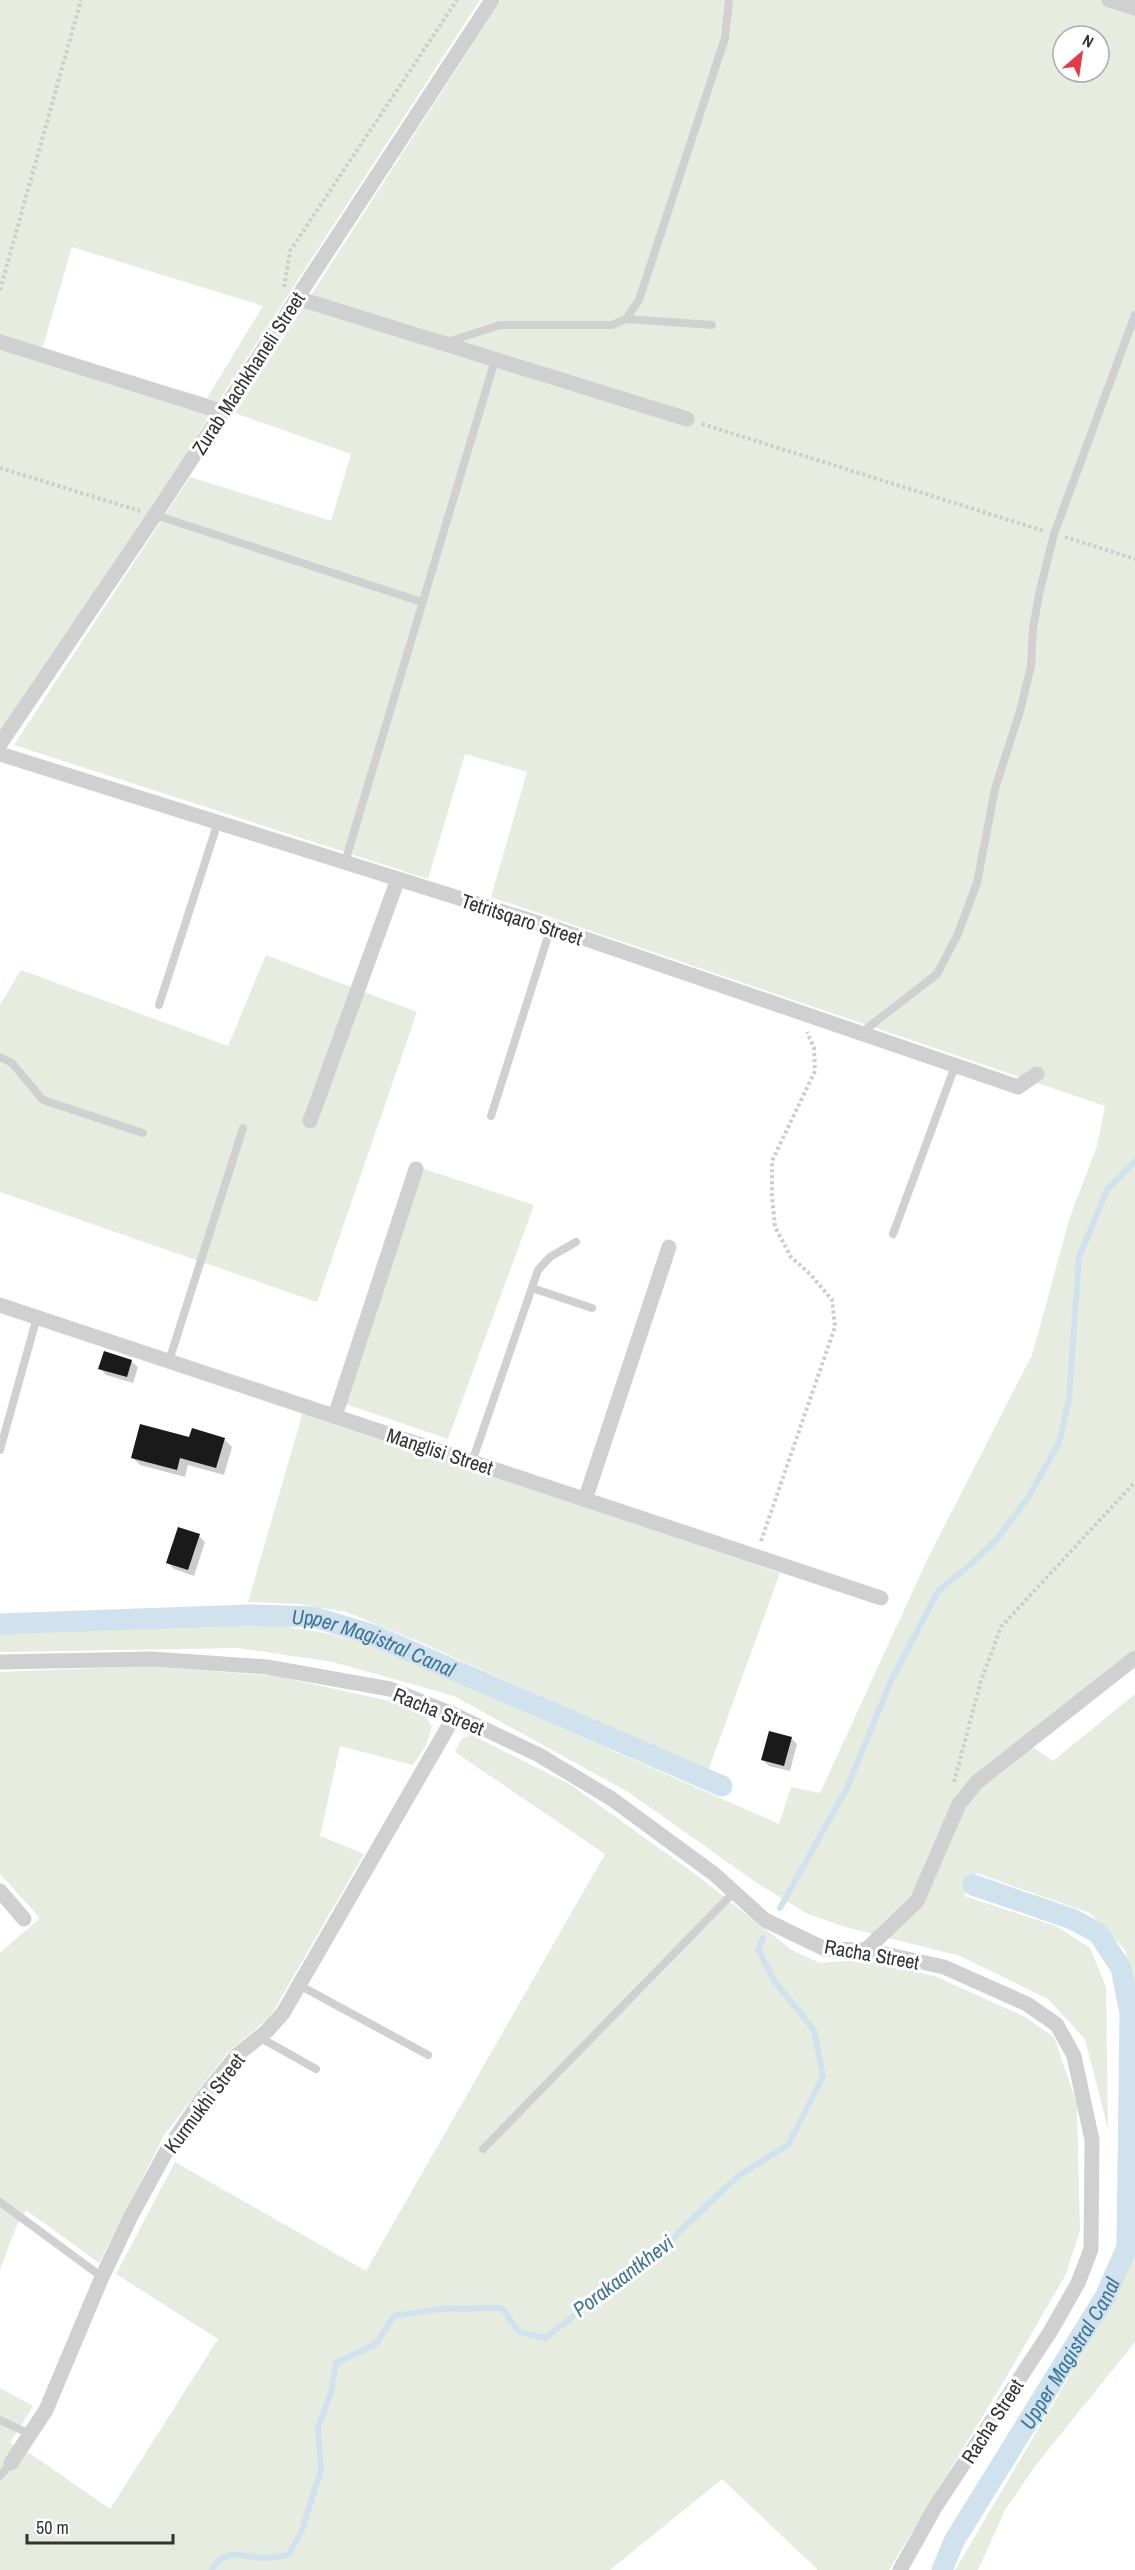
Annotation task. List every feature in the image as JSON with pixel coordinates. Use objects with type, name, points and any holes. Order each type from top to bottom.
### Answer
[{"type":"street","name":"Zurab Machkhaneli Street","points":[[0,744],[155,515],[492,0]]},
{"type":"street","points":[[1109,0],[1135,8]]},
{"type":"street","points":[[297,298],[687,419]]},
{"type":"street","points":[[0,342],[223,412]]},
{"type":"street","name":"Tetritsqaro Street","points":[[0,754],[551,927],[1018,1087],[1037,1074]]},
{"type":"street","points":[[310,1121],[398,879]]},
{"type":"street","points":[[335,1416],[416,1169]]},
{"type":"street","points":[[585,1500],[669,1247]]},
{"type":"street","name":"Manglisi Street","points":[[0,1305],[880,1598]]},
{"type":"street","name":"Racha Street","points":[[0,1662],[152,1659],[267,1667],[390,1689],[455,1715],[538,1755],[612,1799],[714,1874],[765,1920],[825,1949],[866,1950],[944,1967],[1027,2004],[1057,2025],[1074,2056],[1092,2140],[1091,2249],[1078,2283],[1050,2332],[934,2509],[900,2570]]},
{"type":"street","points":[[866,1950],[917,1901],[959,1804],[977,1782],[1135,1659]]},
{"type":"street","name":"Kurmukhi Street","points":[[11,2463],[46,2410],[102,2277],[131,2216],[166,2152],[201,2100],[237,2055],[260,2037],[284,2013],[455,1715]]},
{"type":"street","points":[[0,1892],[24,1919]]},
{"type":"lane","points":[[626,319],[639,300],[725,38],[729,0]]},
{"type":"lane","points":[[861,1033],[937,974],[957,936],[977,883],[995,789],[1026,689],[1031,666],[1033,628],[1054,534],[1135,315]]},
{"type":"lane","points":[[442,343],[500,325],[612,325],[626,319],[712,325]]},
{"type":"lane","points":[[345,862],[495,360]]},
{"type":"lane","points":[[155,515],[422,602]]},
{"type":"lane","points":[[159,1005],[218,822]]},
{"type":"lane","points":[[490,1116],[551,927]]},
{"type":"lane","points":[[0,1057],[12,1063],[44,1100],[143,1134]]},
{"type":"lane","points":[[892,1234],[955,1066]]},
{"type":"lane","points":[[169,1361],[243,1128]]},
{"type":"lane","points":[[472,1462],[538,1269],[550,1257],[576,1242]]},
{"type":"lane","points":[[532,1288],[592,1308]]},
{"type":"lane","points":[[0,1450],[37,1317]]},
{"type":"lane","points":[[483,2149],[734,1892]]},
{"type":"lane","points":[[299,1985],[428,2055]]},
{"type":"lane","points":[[260,2037],[316,2069]]},
{"type":"lane","points":[[0,2202],[102,2277]]},
{"type":"lane","points":[[0,2420],[30,2434]]},
{"type":"lane","name":"Kurmukhi Street","points":[[0,2476],[11,2463]]},
{"type":"path","points":[[0,290],[81,0]]},
{"type":"path","points":[[288,313],[283,284],[290,251],[457,0]]},
{"type":"path","points":[[687,419],[1135,559]]},
{"type":"path","points":[[0,468],[155,515]]},
{"type":"path","points":[[756,1556],[835,1327],[832,1300],[811,1275],[791,1257],[775,1227],[772,1161],[815,1071],[814,1048],[798,1012]]},
{"type":"path","points":[[952,1791],[961,1749],[978,1692],[1001,1628],[1135,1482]]},
{"type":"shaded area","points":[[0,0],[480,0],[217,404],[145,520],[0,735]],"holes":[[[72,247],[263,306],[207,398],[42,350]]]},
{"type":"shaded area","points":[[501,0],[1135,0],[1135,1650],[1028,1744],[1053,1761],[1135,1694],[1135,1990],[1125,1950],[1090,1913],[976,1873],[964,1896],[1056,1926],[1090,1948],[1106,1987],[1108,2129],[1085,2039],[1048,1999],[960,1956],[845,1927],[806,1913],[760,1885],[628,1792],[454,1696],[333,1662],[238,1648],[0,1652],[0,1634],[240,1625],[282,1626],[331,1634],[373,1645],[779,1824],[791,1787],[820,1793],[928,1558],[1032,1355],[1070,1217],[1097,1146],[1105,1106],[491,897],[527,772],[465,754],[428,879],[14,745],[190,477],[331,521],[351,454],[235,413]]},
{"type":"shaded area","points":[[266,955],[417,1012],[317,1302],[0,1192],[0,1005],[21,970],[228,1046]]},
{"type":"shaded area","points":[[421,1168],[534,1205],[448,1439],[337,1401]]},
{"type":"shaded area","points":[[303,1412],[780,1573],[708,1771],[424,1644],[346,1612],[299,1604],[248,1602]]},
{"type":"shaded area","points":[[144,1666],[276,1676],[394,1702],[425,1715],[432,1727],[426,1745],[413,1765],[340,1746],[320,1836],[364,1854],[270,2017],[228,2052],[165,2134],[99,2263],[26,2210],[17,2225],[0,2269],[0,1953],[40,1918],[0,1874],[0,1672]]},
{"type":"shaded area","points":[[472,1735],[571,1785],[695,1874],[792,1950],[820,1963],[866,1959],[937,1977],[1025,2017],[1054,2037],[1077,2104],[1080,2231],[1065,2276],[889,2570],[818,2570],[722,2479],[610,2570],[0,2570],[0,2388],[33,2406],[10,2443],[31,2454],[110,2509],[218,2339],[116,2274],[175,2162],[366,2271],[605,1854],[455,1752],[462,1738]]},
{"type":"shaded area","points":[[1135,2254],[1135,2342],[1036,2465],[1005,2510],[978,2570],[955,2570],[1105,2316]]},
{"type":"building","points":[[104,1351],[132,1360],[127,1377],[98,1369]]},
{"type":"building","points":[[140,1424],[189,1437],[192,1428],[225,1438],[216,1468],[180,1458],[177,1470],[131,1458]]},
{"type":"building","points":[[178,1527],[200,1534],[188,1570],[166,1563]]},
{"type":"building","points":[[769,1731],[792,1737],[784,1766],[761,1760]]},
{"type":"waterway","points":[[780,1908],[847,1788],[890,1683],[938,1591],[997,1539],[1027,1499],[1059,1443],[1069,1399],[1079,1257],[1107,1190],[1135,1161]]},
{"type":"waterway","name":"Upper Magistral Canal","points":[[0,1624],[250,1615],[314,1617],[373,1635],[722,1786]]},
{"type":"waterway","name":"Upper Magistral Canal","points":[[942,2570],[954,2541],[1105,2297],[1127,2247],[1130,2013],[1121,1968],[1098,1933],[1072,1919],[973,1885]]},
{"type":"waterway","name":"Porakaantkhevi","points":[[212,2570],[217,2562],[229,2555],[264,2558],[288,2555],[301,2533],[321,2470],[318,2427],[331,2393],[336,2363],[376,2344],[394,2316],[440,2309],[502,2308],[519,2332],[545,2338],[576,2314],[601,2289],[660,2254],[683,2228],[738,2176],[788,2145],[823,2076],[814,2030],[775,1982],[758,1949],[763,1938]]}]
